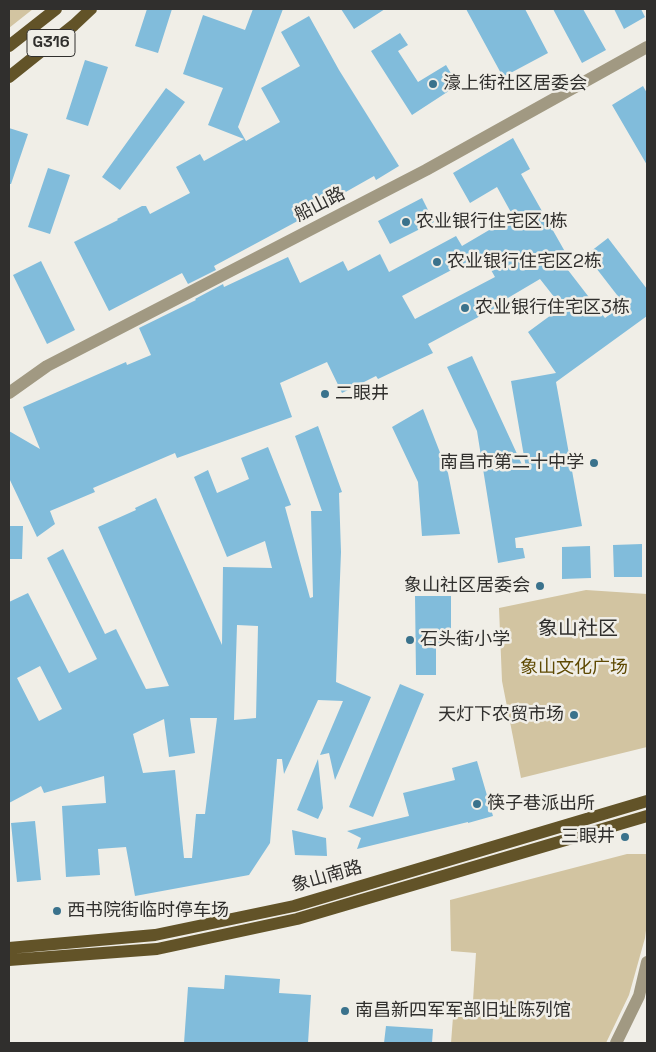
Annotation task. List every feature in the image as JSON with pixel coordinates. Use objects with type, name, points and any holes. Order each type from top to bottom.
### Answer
[{"type":"main road","name":"G316","points":[[9,46],[56,9]]},
{"type":"main road","name":"G316","points":[[9,77],[91,9]]},
{"type":"main road","name":"象山南路","points":[[9,948],[155,935],[294,906],[647,801]]},
{"type":"main road","name":"象山南路","points":[[9,960],[157,949],[297,919],[647,816]]},
{"type":"street","name":"船山路","points":[[9,393],[47,366],[426,170],[647,47]]},
{"type":"street","points":[[616,1043],[639,996],[647,962]]},
{"type":"green space","points":[[9,9],[33,9],[9,28]]},
{"type":"green space","name":"象山文化广场","points":[[586,590],[647,594],[647,747],[521,778],[502,681],[499,608]]},
{"type":"green space","points":[[627,854],[647,854],[647,923],[645,938],[629,995],[606,1043],[451,1043],[453,1017],[472,1017],[476,953],[451,951],[450,900]]},
{"type":"building","points":[[147,9],[172,9],[158,53],[135,46]]},
{"type":"building","points":[[253,9],[283,9],[238,127],[246,141],[280,122],[261,88],[300,66],[281,32],[309,16],[339,70],[399,166],[376,180],[374,176],[328,202],[330,206],[306,219],[305,217],[214,266],[216,270],[188,284],[182,273],[109,311],[74,242],[142,206],[146,206],[150,214],[190,193],[176,167],[200,154],[204,161],[244,139],[208,125],[223,88],[183,74],[203,15],[245,30]]},
{"type":"building","points":[[341,9],[385,9],[354,29]]},
{"type":"building","points":[[466,9],[525,9],[548,53],[503,77]]},
{"type":"building","points":[[553,9],[583,9],[606,50],[582,63]]},
{"type":"building","points":[[614,9],[641,9],[645,17],[624,29]]},
{"type":"building","points":[[400,33],[408,45],[398,51],[418,82],[446,65],[458,85],[412,115],[371,51]]},
{"type":"building","points":[[85,60],[108,67],[88,126],[66,119]]},
{"type":"building","points":[[643,86],[647,93],[647,165],[612,105]]},
{"type":"building","points":[[166,88],[185,102],[120,190],[102,177]]},
{"type":"building","points":[[9,128],[28,134],[11,184],[9,184]]},
{"type":"building","points":[[513,138],[530,169],[521,174],[568,257],[561,261],[605,318],[624,304],[586,255],[608,238],[647,289],[647,316],[556,382],[582,526],[515,538],[516,548],[523,548],[525,558],[498,563],[477,431],[447,367],[472,356],[524,469],[526,468],[511,381],[556,373],[528,332],[562,307],[540,279],[496,305],[497,307],[428,344],[433,353],[378,379],[376,376],[342,393],[327,362],[280,383],[292,417],[177,458],[175,453],[93,488],[95,492],[50,511],[55,524],[37,537],[9,478],[9,431],[40,449],[23,407],[126,362],[127,365],[151,355],[139,328],[196,300],[223,284],[224,287],[288,257],[300,283],[343,261],[348,271],[380,254],[389,272],[456,236],[462,246],[513,216],[497,187],[470,203],[453,173]],"holes":[[[482,254],[495,277],[415,319],[402,296]]]},
{"type":"building","points":[[48,168],[70,175],[50,234],[28,227]]},
{"type":"building","name":"农业银行住宅区1栋","points":[[422,198],[434,222],[390,244],[378,221]]},
{"type":"building","points":[[41,261],[75,330],[47,344],[13,275]]},
{"type":"building","points":[[423,409],[448,473],[460,534],[422,536],[418,482],[392,427]]},
{"type":"building","points":[[318,426],[342,492],[339,493],[341,552],[336,682],[371,697],[335,780],[329,753],[320,755],[343,701],[318,700],[284,774],[282,759],[277,759],[270,843],[249,875],[135,896],[126,847],[98,849],[100,875],[66,877],[62,806],[106,803],[104,776],[44,793],[41,786],[9,803],[9,602],[28,593],[69,673],[97,659],[47,558],[63,549],[105,634],[116,629],[146,689],[169,686],[98,527],[136,510],[135,508],[156,498],[222,645],[223,567],[272,568],[265,541],[227,557],[194,477],[208,470],[217,493],[249,479],[241,458],[268,447],[291,505],[285,507],[310,598],[313,597],[311,511],[322,511],[295,436]],"holes":[[[237,625],[258,626],[256,718],[234,720]],[[40,666],[62,709],[39,721],[17,678]],[[190,718],[217,718],[205,814],[196,814],[192,858],[184,858],[175,770],[143,773],[133,734],[164,719],[169,757],[195,753]]]},
{"type":"building","points":[[9,526],[23,526],[22,559],[9,559]]},
{"type":"building","points":[[642,544],[642,577],[614,577],[613,545]]},
{"type":"building","points":[[590,546],[591,578],[562,579],[562,547]]},
{"type":"building","points":[[415,596],[451,596],[451,645],[436,645],[436,675],[416,675]]},
{"type":"building","points":[[400,684],[424,694],[373,817],[349,807]]},
{"type":"building","points":[[318,759],[323,808],[318,819],[297,810]]},
{"type":"building","points":[[477,761],[493,816],[357,849],[361,838],[347,831],[409,816],[403,793],[455,780],[452,768]]},
{"type":"building","points":[[35,821],[41,880],[17,882],[11,823]]},
{"type":"building","points":[[292,830],[326,838],[327,856],[295,855]]},
{"type":"building","points":[[225,975],[280,979],[279,993],[311,995],[308,1043],[184,1043],[188,987],[224,989]]},
{"type":"building","points":[[386,1026],[433,1029],[432,1043],[384,1043]]},
{"type":"place","name":"濠上街社区居委会","points":[[433,84]]},
{"type":"place","name":"农业银行住宅区1栋","points":[[406,222]]},
{"type":"place","name":"农业银行住宅区2栋","points":[[437,262]]},
{"type":"place","name":"农业银行住宅区3栋","points":[[465,308]]},
{"type":"place","name":"二眼井","points":[[325,394]]},
{"type":"place","name":"南昌市第二十中学","points":[[594,463]]},
{"type":"place","name":"象山社区居委会","points":[[540,586]]},
{"type":"place","name":"石头街小学","points":[[410,640]]},
{"type":"place","name":"天灯下农贸市场","points":[[574,715]]},
{"type":"place","name":"筷子巷派出所","points":[[477,804]]},
{"type":"place","name":"三眼井","points":[[625,837]]},
{"type":"place","name":"西书院街临时停车场","points":[[57,911]]},
{"type":"place","name":"南昌新四军军部旧址陈列馆","points":[[345,1011]]},
{"type":"district","name":"象山社区","points":[[578,630]]}]
